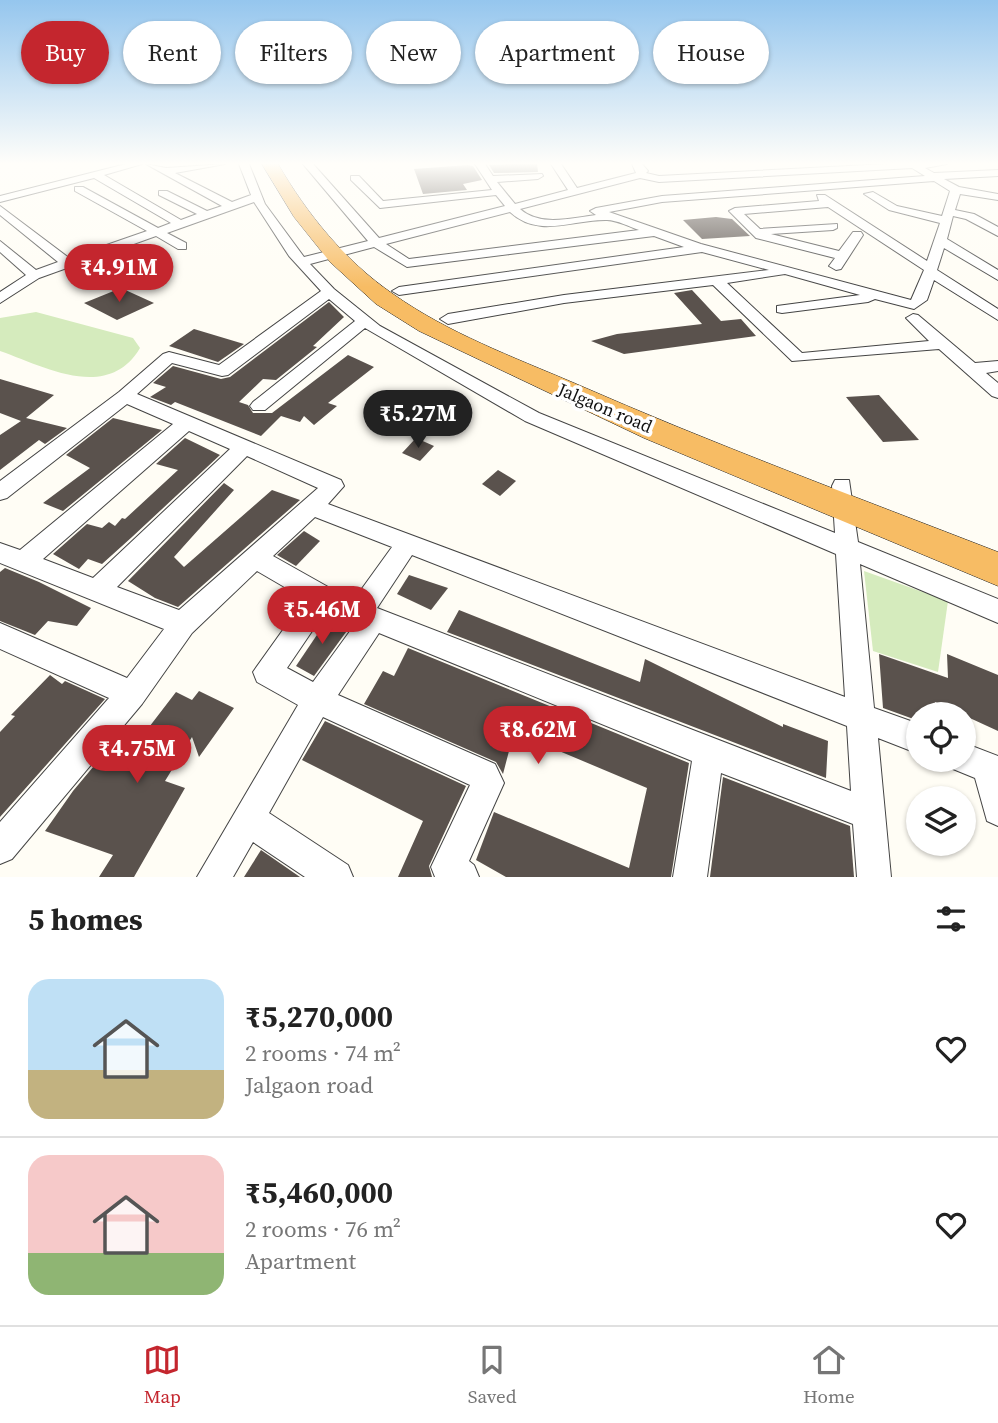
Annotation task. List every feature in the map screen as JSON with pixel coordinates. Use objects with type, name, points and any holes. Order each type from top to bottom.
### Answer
[{"type":"highway","name":"Jalgaon road","points":[[294,205],[298,212],[355,249],[366,284],[408,313],[480,352],[599,407],[842,496],[998,547]]},
{"type":"highway","name":"Jalgaon road","points":[[309,205],[355,249],[372,271],[399,291],[448,319],[498,345],[842,496],[998,569]]},
{"type":"street","points":[[109,205],[182,246]]},
{"type":"street","points":[[148,205],[179,223]]},
{"type":"street","points":[[187,205],[205,214]]},
{"type":"street","points":[[0,299],[34,275],[234,205]]},
{"type":"street","points":[[262,205],[301,262],[329,292],[364,321],[532,417],[998,611]]},
{"type":"street","points":[[331,205],[355,249],[407,263],[656,232]]},
{"type":"street","points":[[507,205],[536,224],[611,222],[656,232],[702,248],[914,305],[922,297],[952,205]]},
{"type":"street","points":[[301,262],[527,205]]},
{"type":"street","points":[[584,205],[611,222]]},
{"type":"street","points":[[805,205],[736,210],[757,232],[842,256]]},
{"type":"street","points":[[834,205],[994,310]]},
{"type":"street","points":[[888,205],[948,216],[970,216],[998,232]]},
{"type":"street","points":[[0,209],[67,263]]},
{"type":"street","points":[[465,257],[460,249],[465,246],[611,222]]},
{"type":"street","points":[[757,232],[833,226]]},
{"type":"street","points":[[827,282],[857,235]]},
{"type":"street","points":[[941,241],[998,276]]},
{"type":"street","points":[[0,245],[34,275]]},
{"type":"street","points":[[399,291],[702,248]]},
{"type":"street","points":[[448,319],[715,280],[791,272]]},
{"type":"street","points":[[715,280],[798,358],[943,344]]},
{"type":"street","points":[[0,492],[125,396],[169,357],[222,372],[329,292]]},
{"type":"street","points":[[782,309],[879,296]]},
{"type":"street","points":[[913,318],[998,392]]},
{"type":"street","points":[[259,406],[364,321]]},
{"type":"street","points":[[972,369],[998,366]]},
{"type":"street","points":[[0,848],[132,694],[183,624],[334,486],[125,396]]},
{"type":"street","points":[[11,558],[187,423]]},
{"type":"street","points":[[95,592],[244,447]]},
{"type":"street","points":[[842,496],[874,877]]},
{"type":"street","points":[[312,507],[906,734]]},
{"type":"street","points":[[214,877],[408,543]]},
{"type":"street","points":[[11,558],[183,624]]},
{"type":"street","points":[[256,558],[365,618],[625,718],[708,755],[870,814]]},
{"type":"street","points":[[322,596],[267,672],[317,700],[488,779],[448,867],[460,877]]},
{"type":"street","points":[[0,636],[132,694]]},
{"type":"street","points":[[690,877],[708,755]]},
{"type":"street","points":[[984,766],[998,810]]},
{"type":"street","points":[[248,819],[336,877]]},
{"type":"green space","points":[[36,312],[133,338],[140,348],[127,364],[111,374],[94,377],[56,371],[0,351],[0,318]]},
{"type":"green space","points":[[864,571],[948,601],[938,672],[873,651]]},
{"type":"building","points":[[716,217],[732,219],[750,236],[702,239],[683,220]]},
{"type":"building","points":[[121,288],[154,303],[117,320],[84,303]]},
{"type":"building","points":[[692,290],[721,321],[741,319],[756,336],[624,354],[591,341],[617,334],[702,324],[674,293]]},
{"type":"building","points":[[329,302],[344,317],[313,346],[317,347],[276,380],[263,379],[239,402],[248,405],[253,413],[272,413],[348,355],[374,367],[328,403],[337,406],[314,425],[304,416],[300,422],[281,416],[261,436],[175,402],[171,405],[150,397],[166,387],[153,383],[173,366],[221,379],[230,377]]},
{"type":"building","points":[[194,329],[244,344],[218,362],[169,346]]},
{"type":"building","points":[[0,379],[54,395],[26,418],[67,428],[45,444],[39,440],[0,470],[0,435],[21,421],[0,413]]},
{"type":"building","points":[[879,395],[919,440],[883,442],[846,397]]},
{"type":"building","points":[[113,418],[162,430],[63,511],[43,503],[90,468],[66,455]]},
{"type":"building","points":[[185,438],[220,455],[102,564],[88,559],[79,569],[53,554],[87,524],[102,528],[109,522],[115,526],[122,518],[125,519],[178,470],[156,464]]},
{"type":"building","points":[[416,438],[434,446],[420,461],[402,453]]},
{"type":"building","points":[[498,470],[516,481],[500,496],[482,484]]},
{"type":"building","points":[[224,483],[234,490],[174,557],[184,567],[272,490],[300,500],[178,607],[155,598],[128,581]]},
{"type":"building","points":[[304,531],[320,541],[296,566],[277,555]]},
{"type":"building","points":[[5,568],[91,608],[77,626],[48,621],[35,635],[0,621],[0,572]]},
{"type":"building","points":[[409,575],[448,588],[431,610],[397,594]]},
{"type":"building","points":[[459,610],[640,682],[645,659],[783,727],[783,724],[828,741],[826,778],[447,632]]},
{"type":"building","points":[[329,617],[349,628],[314,676],[296,666]]},
{"type":"building","points":[[408,648],[689,763],[671,877],[506,877],[476,860],[494,812],[629,868],[647,788],[514,732],[503,774],[496,762],[364,704],[383,671],[394,676]]},
{"type":"building","points":[[879,654],[948,678],[947,654],[998,675],[998,731],[976,721],[976,702],[906,702],[906,716],[883,708]]},
{"type":"building","points":[[50,675],[62,684],[65,681],[105,699],[0,817],[0,732],[15,716],[11,715]]},
{"type":"building","points":[[199,691],[234,708],[199,757],[192,737],[165,781],[185,788],[134,877],[99,877],[113,855],[45,831],[73,791],[114,742],[133,748],[176,692],[192,700]]},
{"type":"building","points":[[325,721],[466,786],[429,866],[432,877],[398,877],[423,821],[302,760]]},
{"type":"building","points":[[723,777],[850,826],[854,877],[710,877]]},
{"type":"building","points":[[261,850],[300,877],[244,877]]}]
